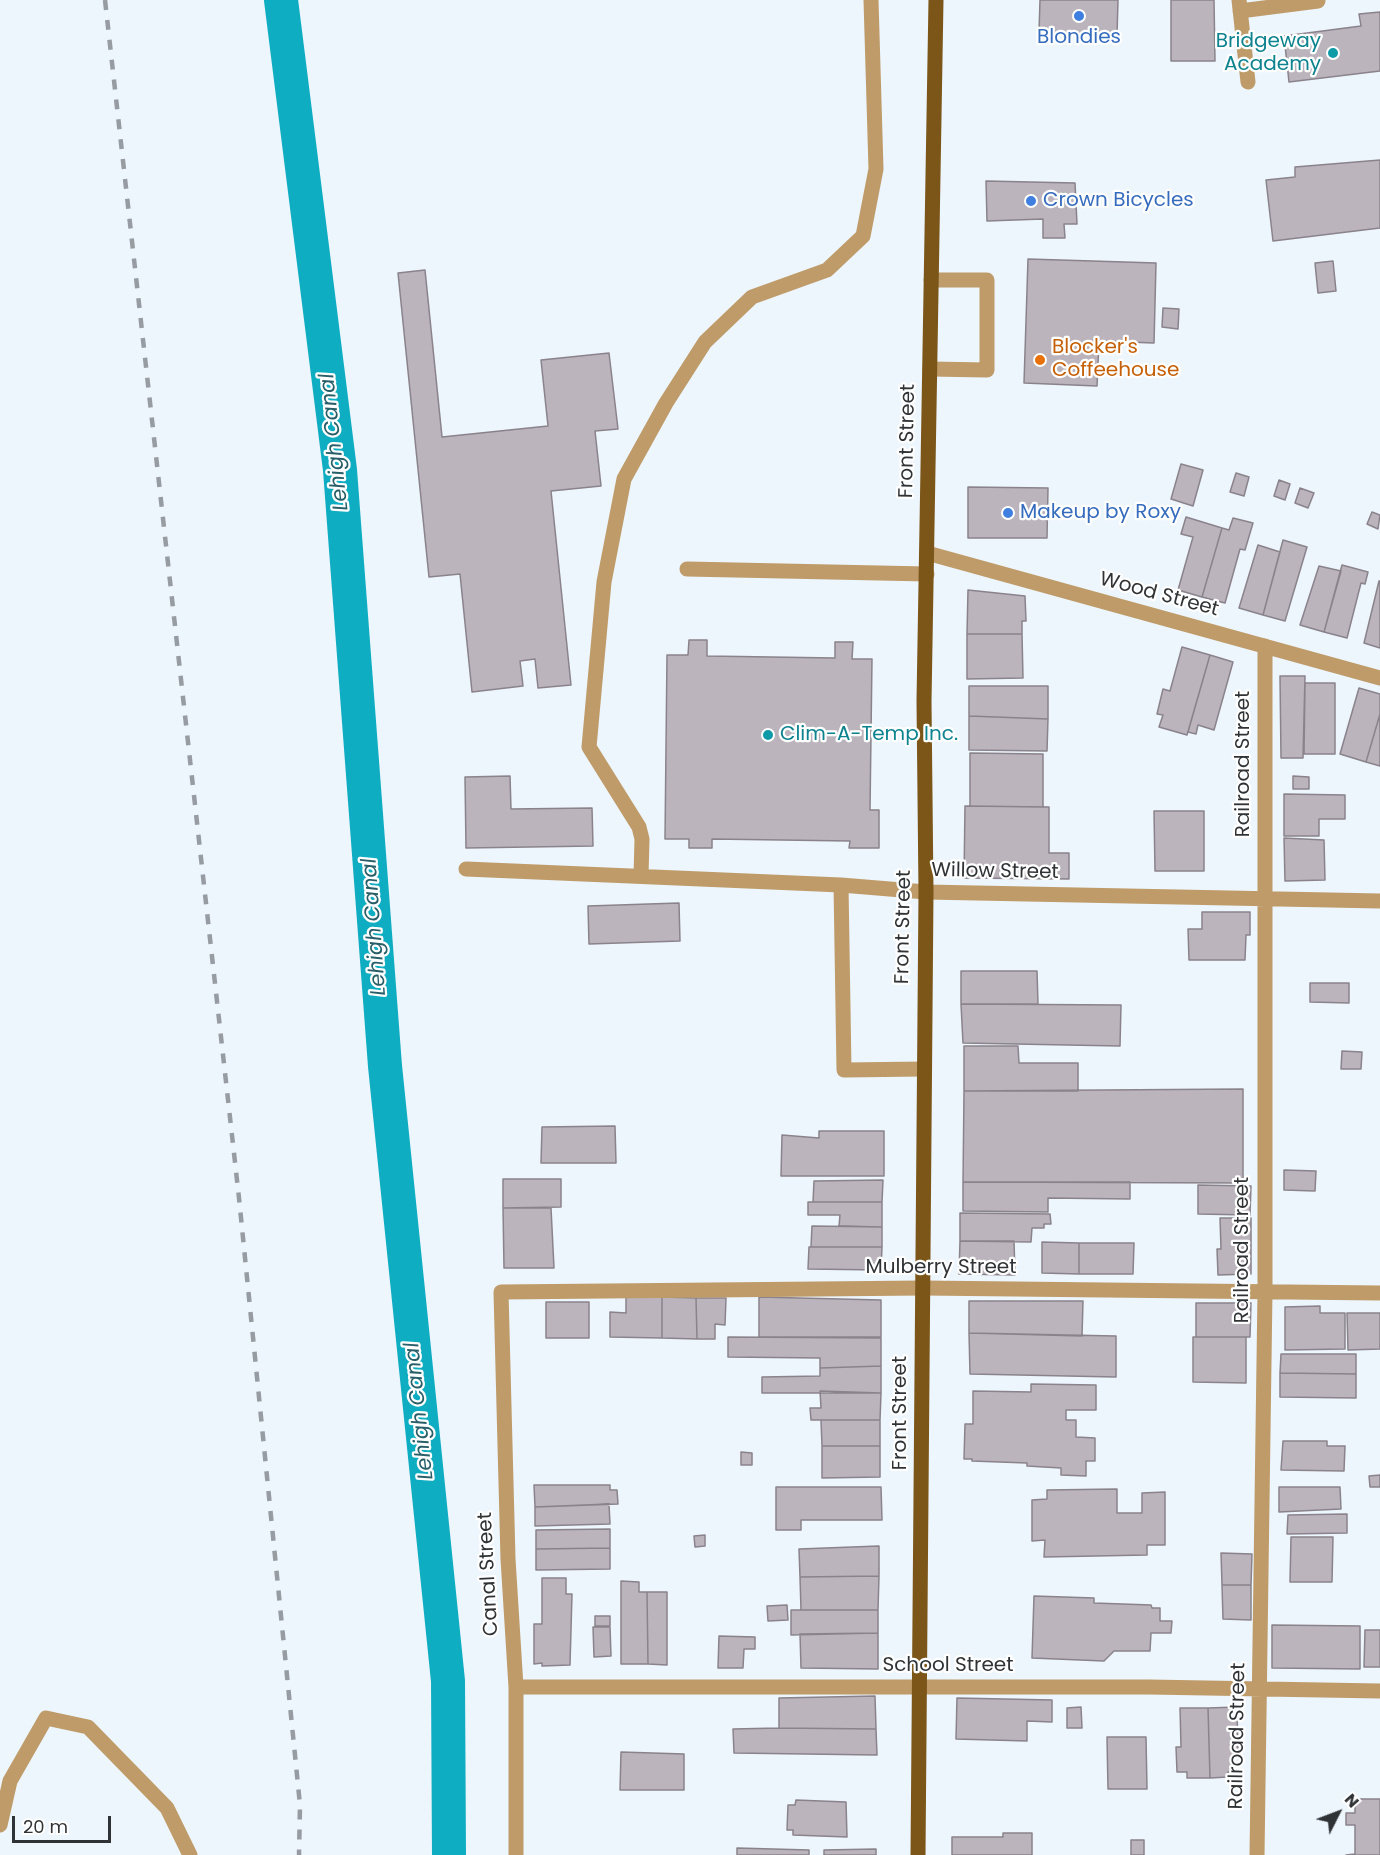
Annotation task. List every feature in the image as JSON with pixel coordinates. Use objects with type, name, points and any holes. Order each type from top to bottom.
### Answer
[{"type":"main road","name":"Front Street","points":[[918,1855],[926,892],[924,701],[936,0]]},
{"type":"street","points":[[640,876],[642,839],[639,827],[589,747],[604,582],[624,479],[666,403],[705,342],[752,297],[827,270],[863,236],[876,169],[871,0]]},
{"type":"street","points":[[1248,82],[1240,6],[1318,1]]},
{"type":"street","points":[[930,369],[987,370],[987,280],[931,280]]},
{"type":"street","name":"Wood Street","points":[[927,553],[1380,678]]},
{"type":"street","points":[[687,569],[927,574]]},
{"type":"street","name":"Railroad Street","points":[[1257,1855],[1264,1291],[1265,646]]},
{"type":"street","name":"Willow Street","points":[[466,869],[841,885],[926,892],[1380,901]]},
{"type":"street","points":[[841,885],[844,1070],[924,1069]]},
{"type":"street","name":"Mulberry Street","points":[[501,1292],[923,1288],[1380,1293]]},
{"type":"street","name":"Canal Street","points":[[501,1292],[508,1559],[516,1687],[516,1855]]},
{"type":"street","name":"School Street","points":[[516,1687],[1149,1687],[1380,1691]]},
{"type":"street","points":[[0,1825],[10,1781],[46,1718],[88,1727],[167,1808],[190,1855]]},
{"type":"building","name":"Blondies","points":[[1040,0],[1118,0],[1117,35],[1039,32]]},
{"type":"building","points":[[1171,0],[1214,0],[1215,61],[1171,61]]},
{"type":"building","name":"Bridgeway Academy","points":[[1380,12],[1380,71],[1289,82],[1284,36],[1361,26],[1359,14]]},
{"type":"building","points":[[1380,160],[1380,228],[1273,241],[1266,180],[1295,177],[1295,167]]},
{"type":"building","name":"Crown Bicycles","points":[[986,181],[1075,183],[1077,224],[1064,224],[1065,238],[1043,238],[1043,219],[987,221]]},
{"type":"building","points":[[1028,259],[1156,263],[1154,343],[1099,341],[1097,386],[1024,383]]},
{"type":"building","points":[[1333,261],[1336,291],[1318,293],[1315,263]]},
{"type":"building","points":[[425,270],[442,437],[548,426],[541,360],[609,353],[618,429],[595,431],[601,486],[551,491],[571,685],[538,688],[535,659],[520,661],[523,686],[472,692],[460,574],[429,577],[398,273]]},
{"type":"building","points":[[1163,308],[1179,309],[1178,329],[1162,327]]},
{"type":"building","points":[[1181,464],[1203,470],[1193,506],[1171,499]]},
{"type":"building","points":[[1236,473],[1249,477],[1244,496],[1230,492]]},
{"type":"building","points":[[1279,480],[1290,484],[1285,500],[1274,496]]},
{"type":"building","name":"Makeup by Roxy","points":[[968,487],[1048,488],[1047,538],[968,538]]},
{"type":"building","points":[[1300,488],[1314,493],[1308,508],[1295,503]]},
{"type":"building","points":[[1372,512],[1380,515],[1378,529],[1367,524]]},
{"type":"building","points":[[1186,517],[1222,528],[1202,597],[1178,590],[1193,537],[1181,534]]},
{"type":"building","points":[[1233,518],[1253,523],[1245,550],[1240,549],[1225,603],[1202,597],[1222,528],[1229,530]]},
{"type":"building","points":[[1283,540],[1307,547],[1285,621],[1263,615]]},
{"type":"building","points":[[1258,545],[1280,552],[1263,615],[1239,608]]},
{"type":"building","points":[[1342,565],[1368,572],[1365,584],[1361,583],[1347,638],[1324,632]]},
{"type":"building","points":[[1319,566],[1341,571],[1324,632],[1300,625]]},
{"type":"building","points":[[1380,581],[1380,648],[1364,643]]},
{"type":"building","points":[[968,590],[1025,596],[1026,621],[1022,621],[1022,634],[967,634]]},
{"type":"building","points":[[967,634],[1022,634],[1023,678],[967,679]]},
{"type":"building","name":"Clim-A-Temp Inc.","points":[[689,640],[707,640],[707,656],[835,658],[835,642],[853,642],[852,659],[872,659],[870,810],[879,810],[879,848],[849,848],[850,841],[712,839],[712,848],[689,848],[689,839],[665,839],[667,655],[688,655]]},
{"type":"building","points":[[1182,647],[1210,655],[1187,735],[1159,727],[1163,715],[1157,714],[1163,689],[1170,691]]},
{"type":"building","points":[[1210,655],[1233,662],[1214,730],[1198,725],[1196,734],[1188,732]]},
{"type":"building","points":[[1280,676],[1305,676],[1303,758],[1281,758]]},
{"type":"building","points":[[1305,683],[1335,683],[1335,754],[1304,754]]},
{"type":"building","points":[[969,686],[1048,686],[1048,719],[969,716]]},
{"type":"building","points":[[1359,688],[1380,694],[1380,714],[1366,762],[1340,754]]},
{"type":"building","points":[[1380,714],[1380,766],[1366,762]]},
{"type":"building","points":[[969,716],[1048,719],[1047,751],[969,750]]},
{"type":"building","points":[[970,753],[1043,754],[1043,807],[970,806]]},
{"type":"building","points":[[510,776],[511,809],[592,808],[593,846],[466,848],[465,777]]},
{"type":"building","points":[[1293,776],[1309,777],[1309,789],[1293,789]]},
{"type":"building","points":[[1284,794],[1345,795],[1345,819],[1319,819],[1319,836],[1284,836]]},
{"type":"building","points":[[965,806],[1049,807],[1049,853],[1069,853],[1069,879],[964,878]]},
{"type":"building","points":[[1154,811],[1204,811],[1204,871],[1155,871]]},
{"type":"building","points":[[1284,838],[1324,840],[1325,880],[1285,881]]},
{"type":"building","points":[[679,903],[680,941],[589,944],[588,906]]},
{"type":"building","points":[[1202,912],[1250,912],[1250,935],[1246,935],[1245,960],[1189,960],[1188,929],[1202,929]]},
{"type":"building","points":[[961,971],[1037,971],[1038,1004],[961,1004]]},
{"type":"building","points":[[1310,983],[1349,983],[1349,1003],[1310,1002]]},
{"type":"building","points":[[961,1004],[1121,1005],[1120,1046],[963,1043]]},
{"type":"building","points":[[964,1046],[1018,1046],[1019,1063],[1078,1063],[1078,1091],[964,1091]]},
{"type":"building","points":[[1342,1051],[1362,1052],[1361,1069],[1341,1069]]},
{"type":"building","points":[[1243,1089],[1243,1183],[963,1182],[964,1091]]},
{"type":"building","points":[[615,1126],[616,1163],[541,1163],[542,1127]]},
{"type":"building","points":[[819,1131],[884,1131],[884,1176],[781,1176],[782,1135],[819,1138]]},
{"type":"building","points":[[1284,1170],[1316,1171],[1315,1191],[1284,1190]]},
{"type":"building","points":[[503,1179],[561,1179],[561,1207],[503,1208]]},
{"type":"building","points":[[883,1180],[882,1202],[813,1202],[814,1181]]},
{"type":"building","points":[[963,1182],[1130,1182],[1130,1199],[1048,1198],[1048,1212],[963,1211]]},
{"type":"building","points":[[1198,1185],[1251,1186],[1250,1215],[1198,1214]]},
{"type":"building","points":[[808,1202],[882,1202],[882,1227],[839,1226],[840,1215],[808,1215]]},
{"type":"building","points":[[503,1208],[551,1208],[554,1268],[504,1268]]},
{"type":"building","points":[[960,1213],[1050,1214],[1051,1224],[1044,1224],[1044,1228],[1032,1228],[1031,1242],[960,1241]]},
{"type":"building","points":[[1220,1218],[1251,1218],[1251,1274],[1218,1275],[1217,1249],[1221,1249]]},
{"type":"building","points":[[812,1226],[882,1227],[882,1247],[811,1247]]},
{"type":"building","points":[[960,1241],[1014,1241],[1015,1275],[959,1274]]},
{"type":"building","points":[[1042,1242],[1079,1243],[1079,1274],[1042,1273]]},
{"type":"building","points":[[1079,1243],[1134,1243],[1133,1274],[1079,1274]]},
{"type":"building","points":[[809,1247],[882,1247],[881,1270],[808,1269]]},
{"type":"building","points":[[626,1297],[662,1297],[662,1338],[610,1337],[610,1312],[626,1313]]},
{"type":"building","points":[[662,1297],[696,1298],[697,1339],[662,1338]]},
{"type":"building","points":[[759,1297],[881,1300],[881,1337],[759,1337]]},
{"type":"building","points":[[696,1298],[726,1298],[725,1325],[715,1324],[715,1339],[697,1339]]},
{"type":"building","points":[[969,1301],[1083,1301],[1082,1336],[969,1333]]},
{"type":"building","points":[[546,1302],[589,1302],[589,1338],[546,1338]]},
{"type":"building","points":[[1196,1303],[1251,1303],[1250,1337],[1196,1337]]},
{"type":"building","points":[[1320,1306],[1320,1313],[1345,1313],[1345,1349],[1285,1350],[1285,1307]]},
{"type":"building","points":[[1347,1313],[1380,1313],[1380,1349],[1348,1350]]},
{"type":"building","points":[[969,1333],[1116,1336],[1116,1377],[970,1374]]},
{"type":"building","points":[[728,1337],[881,1338],[881,1366],[820,1368],[820,1358],[728,1357]]},
{"type":"building","points":[[1193,1337],[1246,1337],[1246,1383],[1193,1382]]},
{"type":"building","points":[[1281,1354],[1356,1354],[1356,1374],[1280,1373]]},
{"type":"building","points":[[881,1366],[881,1393],[762,1393],[762,1377],[820,1376],[820,1368]]},
{"type":"building","points":[[1280,1373],[1356,1374],[1356,1398],[1280,1397]]},
{"type":"building","points":[[1031,1384],[1096,1385],[1096,1410],[1066,1410],[1066,1420],[1076,1420],[1076,1437],[1095,1438],[1095,1461],[1086,1461],[1086,1476],[1061,1475],[1061,1468],[1027,1466],[1027,1463],[964,1459],[965,1424],[973,1424],[973,1391],[1031,1392]]},
{"type":"building","points":[[820,1391],[881,1393],[880,1420],[811,1420],[810,1408],[821,1408]]},
{"type":"building","points":[[821,1420],[880,1420],[880,1446],[822,1446]]},
{"type":"building","points":[[1283,1441],[1327,1441],[1327,1446],[1345,1446],[1344,1471],[1281,1470]]},
{"type":"building","points":[[822,1446],[880,1446],[880,1477],[822,1478]]},
{"type":"building","points":[[741,1452],[752,1453],[752,1465],[741,1465]]},
{"type":"building","points":[[1380,1475],[1380,1487],[1370,1487],[1369,1476]]},
{"type":"building","points":[[534,1485],[610,1485],[610,1490],[617,1490],[618,1504],[535,1507]]},
{"type":"building","points":[[776,1487],[881,1487],[882,1520],[801,1520],[801,1530],[776,1530]]},
{"type":"building","points":[[1279,1487],[1340,1487],[1341,1509],[1279,1512]]},
{"type":"building","points":[[1117,1489],[1117,1513],[1142,1513],[1142,1493],[1165,1492],[1165,1545],[1147,1545],[1147,1555],[1044,1557],[1045,1540],[1032,1541],[1032,1500],[1047,1499],[1047,1490]]},
{"type":"building","points":[[609,1504],[610,1524],[535,1526],[535,1507]]},
{"type":"building","points":[[1347,1514],[1347,1533],[1287,1534],[1288,1515]]},
{"type":"building","points":[[610,1529],[610,1548],[536,1549],[536,1530]]},
{"type":"building","points":[[705,1535],[705,1546],[695,1547],[694,1536]]},
{"type":"building","points":[[1291,1537],[1333,1537],[1332,1582],[1290,1582]]},
{"type":"building","points":[[879,1546],[879,1576],[800,1577],[799,1549]]},
{"type":"building","points":[[610,1548],[610,1569],[536,1570],[536,1549]]},
{"type":"building","points":[[1221,1553],[1252,1554],[1251,1585],[1222,1585]]},
{"type":"building","points":[[879,1576],[878,1610],[801,1610],[800,1577]]},
{"type":"building","points":[[542,1578],[566,1578],[566,1594],[572,1594],[570,1665],[534,1664],[534,1624],[542,1624]]},
{"type":"building","points":[[621,1581],[639,1582],[639,1592],[647,1592],[648,1664],[621,1664]]},
{"type":"building","points":[[1222,1585],[1251,1585],[1251,1620],[1223,1619]]},
{"type":"building","points":[[647,1592],[667,1592],[667,1665],[648,1664]]},
{"type":"building","points":[[1034,1596],[1094,1598],[1094,1603],[1151,1605],[1152,1608],[1160,1608],[1160,1621],[1172,1621],[1171,1633],[1151,1633],[1150,1651],[1114,1651],[1104,1661],[1032,1658]]},
{"type":"building","points":[[787,1605],[788,1620],[768,1621],[767,1606]]},
{"type":"building","points":[[791,1610],[878,1610],[878,1633],[791,1635]]},
{"type":"building","points":[[595,1616],[610,1616],[610,1626],[595,1626]]},
{"type":"building","points":[[1272,1625],[1360,1626],[1360,1669],[1272,1668]]},
{"type":"building","points":[[593,1627],[610,1627],[611,1656],[594,1657]]},
{"type":"building","points":[[1365,1630],[1380,1630],[1380,1667],[1364,1667]]},
{"type":"building","points":[[878,1633],[878,1669],[801,1668],[800,1634]]},
{"type":"building","points":[[719,1636],[755,1637],[755,1649],[744,1649],[743,1668],[718,1668]]},
{"type":"building","points":[[875,1696],[876,1729],[779,1728],[779,1698]]},
{"type":"building","points":[[957,1698],[1052,1700],[1052,1722],[1027,1721],[1027,1741],[956,1739]]},
{"type":"building","points":[[1081,1707],[1082,1728],[1067,1728],[1067,1708]]},
{"type":"building","points":[[1237,1707],[1238,1754],[1233,1754],[1234,1772],[1228,1772],[1228,1777],[1210,1778],[1208,1708]]},
{"type":"building","points":[[1180,1708],[1208,1708],[1210,1778],[1187,1778],[1187,1772],[1177,1772],[1176,1747],[1181,1747]]},
{"type":"building","points":[[733,1729],[876,1729],[877,1755],[734,1753]]},
{"type":"building","points":[[1107,1737],[1146,1737],[1147,1789],[1108,1789]]},
{"type":"building","points":[[621,1752],[684,1754],[684,1790],[620,1790]]},
{"type":"building","points":[[1355,1799],[1380,1799],[1380,1855],[1346,1855],[1355,1854],[1355,1825],[1346,1825],[1346,1813],[1355,1813]]},
{"type":"building","points":[[796,1800],[846,1802],[847,1837],[793,1835],[793,1830],[787,1830],[788,1805],[795,1805]]},
{"type":"building","points":[[1003,1833],[1032,1833],[1032,1855],[952,1855],[952,1837],[1003,1837]]},
{"type":"building","points":[[1131,1840],[1144,1840],[1144,1855],[1131,1855]]},
{"type":"building","points":[[737,1848],[809,1850],[809,1855],[737,1855]]},
{"type":"building","points":[[876,1849],[876,1855],[824,1855],[824,1850]]},
{"type":"waterway","name":"Lehigh Canal","points":[[281,0],[340,470],[385,1066],[448,1681],[449,1855]]},
{"type":"railway","points":[[105,0],[239,1198],[300,1805],[299,1855]]},
{"type":"place","name":"Blondies","points":[[1079,16]]},
{"type":"place","name":"Bridgeway Academy","points":[[1333,53]]},
{"type":"place","name":"Crown Bicycles","points":[[1031,201]]},
{"type":"place","name":"Blocker's Coffeehouse","points":[[1040,360]]},
{"type":"place","name":"Makeup by Roxy","points":[[1008,513]]},
{"type":"place","name":"Clim-A-Temp Inc.","points":[[768,735]]}]
